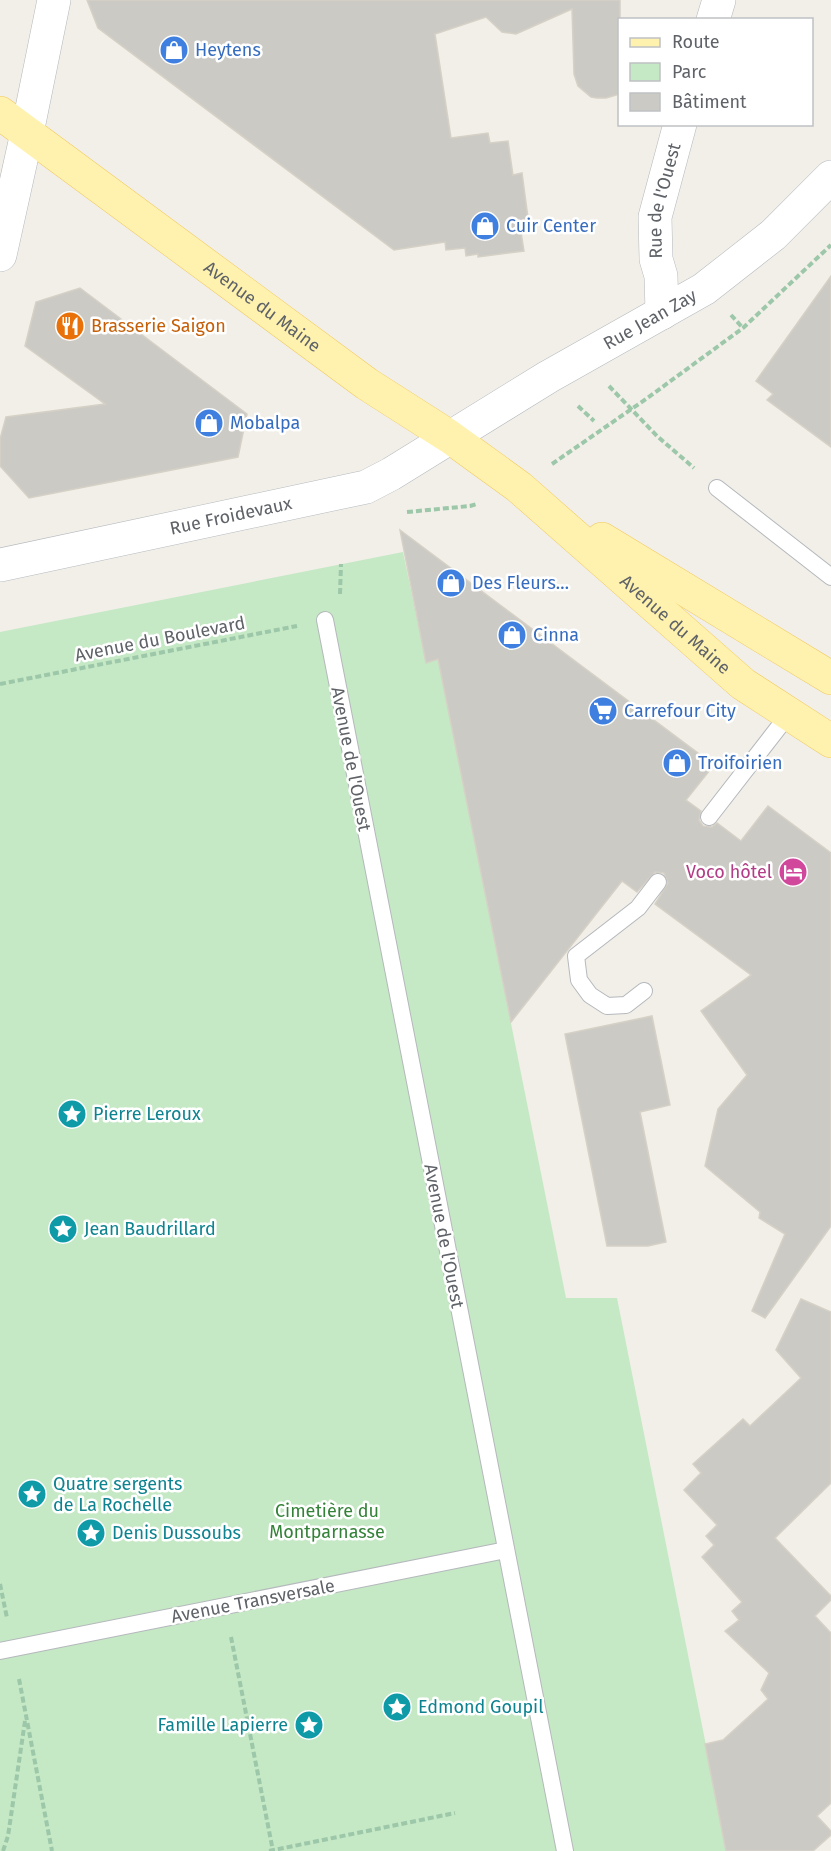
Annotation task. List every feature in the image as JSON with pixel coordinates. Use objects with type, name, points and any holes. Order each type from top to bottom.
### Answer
[{"type":"main road","points":[[0,255],[54,0]]},
{"type":"main road","points":[[713,18],[718,0]]},
{"type":"main road","name":"Avenue du Maine","points":[[0,113],[367,384],[450,437],[524,491],[831,678]]},
{"type":"main road","name":"Rue de l'Ouest","points":[[662,313],[661,276],[656,259],[655,217],[679,126]]},
{"type":"main road","name":"Rue Jean Zay","points":[[450,437],[548,377],[726,274],[773,235],[831,177]]},
{"type":"main road","name":"Rue Froidevaux","points":[[0,565],[366,487],[450,437]]},
{"type":"main road","name":"Avenue du Maine","points":[[524,491],[743,684],[831,741]]},
{"type":"lane","points":[[717,488],[831,577]]},
{"type":"lane","name":"Avenue de l'Ouest","points":[[325,620],[565,1851]]},
{"type":"lane","points":[[709,817],[789,714]]},
{"type":"lane","points":[[644,992],[626,1005],[607,1006],[590,995],[579,980],[576,956],[638,908],[658,882]]},
{"type":"lane","name":"Avenue Transversale","points":[[6,1650],[506,1550]]},
{"type":"path","points":[[397,513],[470,506],[524,491],[743,328],[831,244]]},
{"type":"path","points":[[578,406],[594,421]]},
{"type":"path","points":[[632,409],[657,436],[717,488]]},
{"type":"path","name":"Avenue du Boulevard","points":[[0,684],[325,620]]},
{"type":"path","points":[[0,1584],[6,1650],[26,1717],[52,1851]]},
{"type":"path","points":[[225,1606],[272,1851],[455,1813]]},
{"type":"path","points":[[3,1851],[8,1836],[26,1717]]},
{"type":"green space","name":"Cimetière du Montparnasse","points":[[403,552],[426,662],[438,659],[566,1298],[617,1298],[727,1851],[0,1851],[0,632]]},
{"type":"building","points":[[87,0],[620,0],[618,95],[606,98],[591,97],[578,86],[574,74],[572,9],[516,34],[502,32],[486,17],[435,34],[451,138],[488,133],[490,143],[508,141],[513,175],[522,173],[529,225],[520,226],[524,251],[478,257],[478,254],[466,256],[465,248],[446,250],[445,242],[394,250],[98,28]]},
{"type":"building","points":[[831,276],[831,447],[767,400],[773,394],[756,381]]},
{"type":"building","points":[[80,288],[247,414],[238,457],[29,498],[0,466],[0,439],[6,417],[105,404],[25,346],[36,302]]},
{"type":"building","points":[[400,530],[714,765],[686,800],[701,811],[699,820],[703,826],[712,827],[717,823],[741,841],[768,806],[831,853],[831,1226],[765,1318],[752,1311],[785,1234],[759,1218],[760,1212],[705,1166],[718,1109],[747,1075],[701,1011],[751,975],[655,904],[668,883],[664,873],[655,872],[637,892],[622,881],[511,1022],[438,659],[426,663]]},
{"type":"building","points":[[652,1016],[670,1105],[640,1112],[666,1242],[648,1246],[607,1246],[565,1034]]},
{"type":"building","points":[[801,1299],[831,1312],[831,1483],[775,1538],[831,1596],[831,1600],[815,1616],[831,1633],[831,1803],[817,1816],[831,1831],[831,1835],[813,1851],[726,1851],[705,1744],[723,1740],[768,1699],[761,1690],[769,1673],[725,1631],[739,1620],[732,1611],[742,1602],[702,1557],[714,1545],[706,1536],[717,1525],[684,1490],[701,1473],[693,1464],[743,1419],[750,1426],[801,1378],[776,1350]]},
{"type":"place","name":"Heytens","points":[[174,50]]},
{"type":"place","name":"Cuir Center","points":[[485,226]]},
{"type":"place","name":"Brasserie Saigon","points":[[70,326]]},
{"type":"place","name":"Mobalpa","points":[[209,423]]},
{"type":"place","name":"Des Fleurs…","points":[[451,583]]},
{"type":"place","name":"Cinna","points":[[512,635]]},
{"type":"place","name":"Carrefour City","points":[[603,711]]},
{"type":"place","name":"Troifoirien","points":[[677,763]]},
{"type":"place","name":"Voco hôtel","points":[[793,872]]},
{"type":"place","name":"Pierre Leroux","points":[[72,1114]]},
{"type":"place","name":"Jean Baudrillard","points":[[63,1229]]},
{"type":"place","name":"Quatre sergents de La Rochelle","points":[[32,1494]]},
{"type":"place","name":"Denis Dussoubs","points":[[91,1533]]},
{"type":"place","name":"Edmond Goupil","points":[[397,1707]]},
{"type":"place","name":"Famille Lapierre","points":[[309,1725]]}]
